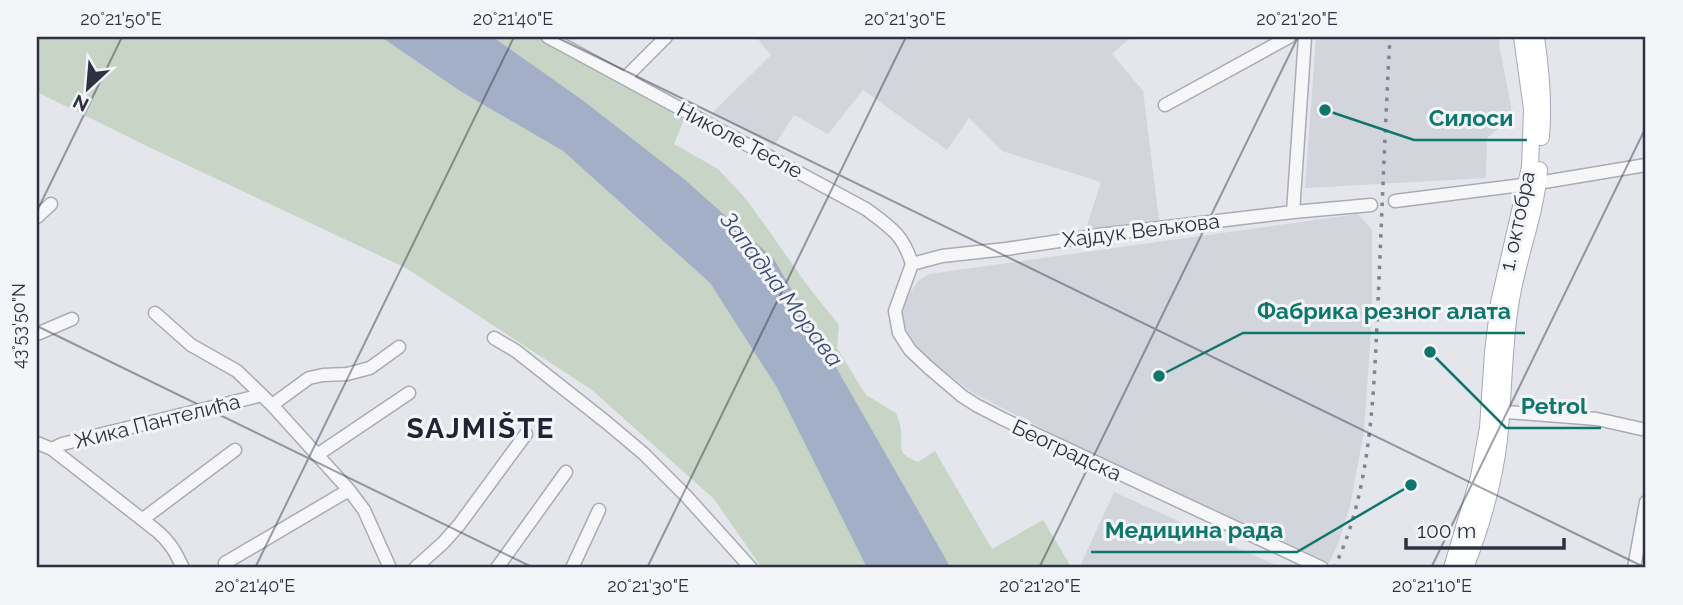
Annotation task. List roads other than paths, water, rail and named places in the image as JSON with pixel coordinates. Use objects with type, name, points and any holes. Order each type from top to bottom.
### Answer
[{"type":"main road","name":"1. октобра","points":[[1465,568],[1489,495],[1499,438],[1494,411],[1498,310],[1521,206],[1532,183],[1530,95],[1522,37]]},
{"type":"main road","name":"1. октобра","points":[[1452,568],[1476,494],[1486,436],[1494,411],[1532,183],[1543,111],[1536,37]]},
{"type":"street","name":"Николе Тесле","points":[[548,37],[866,208],[897,233],[907,248],[912,264]]},
{"type":"street","points":[[625,78],[666,37]]},
{"type":"street","points":[[1165,105],[1289,37]]},
{"type":"street","points":[[1293,212],[1305,37]]},
{"type":"street","points":[[1395,201],[1646,165]]},
{"type":"street","points":[[1504,187],[1521,206]]},
{"type":"street","points":[[37,217],[51,204]]},
{"type":"street","name":"Хајдук Вељкова","points":[[912,264],[942,256],[1088,236],[1371,205]]},
{"type":"street","name":"Београдска","points":[[912,264],[895,312],[899,333],[928,367],[962,396],[1003,419],[1322,568]]},
{"type":"street","points":[[155,313],[191,345],[237,372],[272,405],[349,490],[363,510],[390,568]]},
{"type":"street","points":[[37,334],[72,319]]},
{"type":"street","points":[[494,338],[516,351],[643,454],[687,497],[751,568]]},
{"type":"street","points":[[272,405],[309,378],[323,374],[347,374],[370,368],[399,347]]},
{"type":"street","points":[[317,455],[409,393]]},
{"type":"street","name":"Жика Пантелића","points":[[52,449],[62,444],[262,395]]},
{"type":"street","points":[[1494,411],[1597,419],[1646,430]]},
{"type":"street","points":[[415,568],[459,525],[526,434]]},
{"type":"street","points":[[37,443],[52,449],[168,540],[183,568]]},
{"type":"street","points":[[143,519],[235,450]]},
{"type":"street","points":[[497,568],[566,472]]},
{"type":"street","points":[[225,563],[349,490]]},
{"type":"street","points":[[1634,568],[1646,502]]},
{"type":"street","points":[[572,568],[599,510]]},
{"type":"water","name":"Западна Морава","points":[[381,37],[493,37],[581,99],[684,179],[774,259],[951,568],[867,568],[776,386],[710,283],[563,151],[460,91]]},
{"type":"railway","points":[[1334,568],[1347,538],[1356,506],[1369,438],[1375,369],[1390,37]]},
{"type":"place","name":"Силоси","points":[[1325,110]]},
{"type":"place","name":"Petrol","points":[[1430,352]]},
{"type":"place","name":"Фабрика резног алата","points":[[1159,376]]},
{"type":"place","name":"Медицина рада","points":[[1411,485]]},
{"type":"district","name":"SAJMIŠTE","points":[[481,428]]}]
